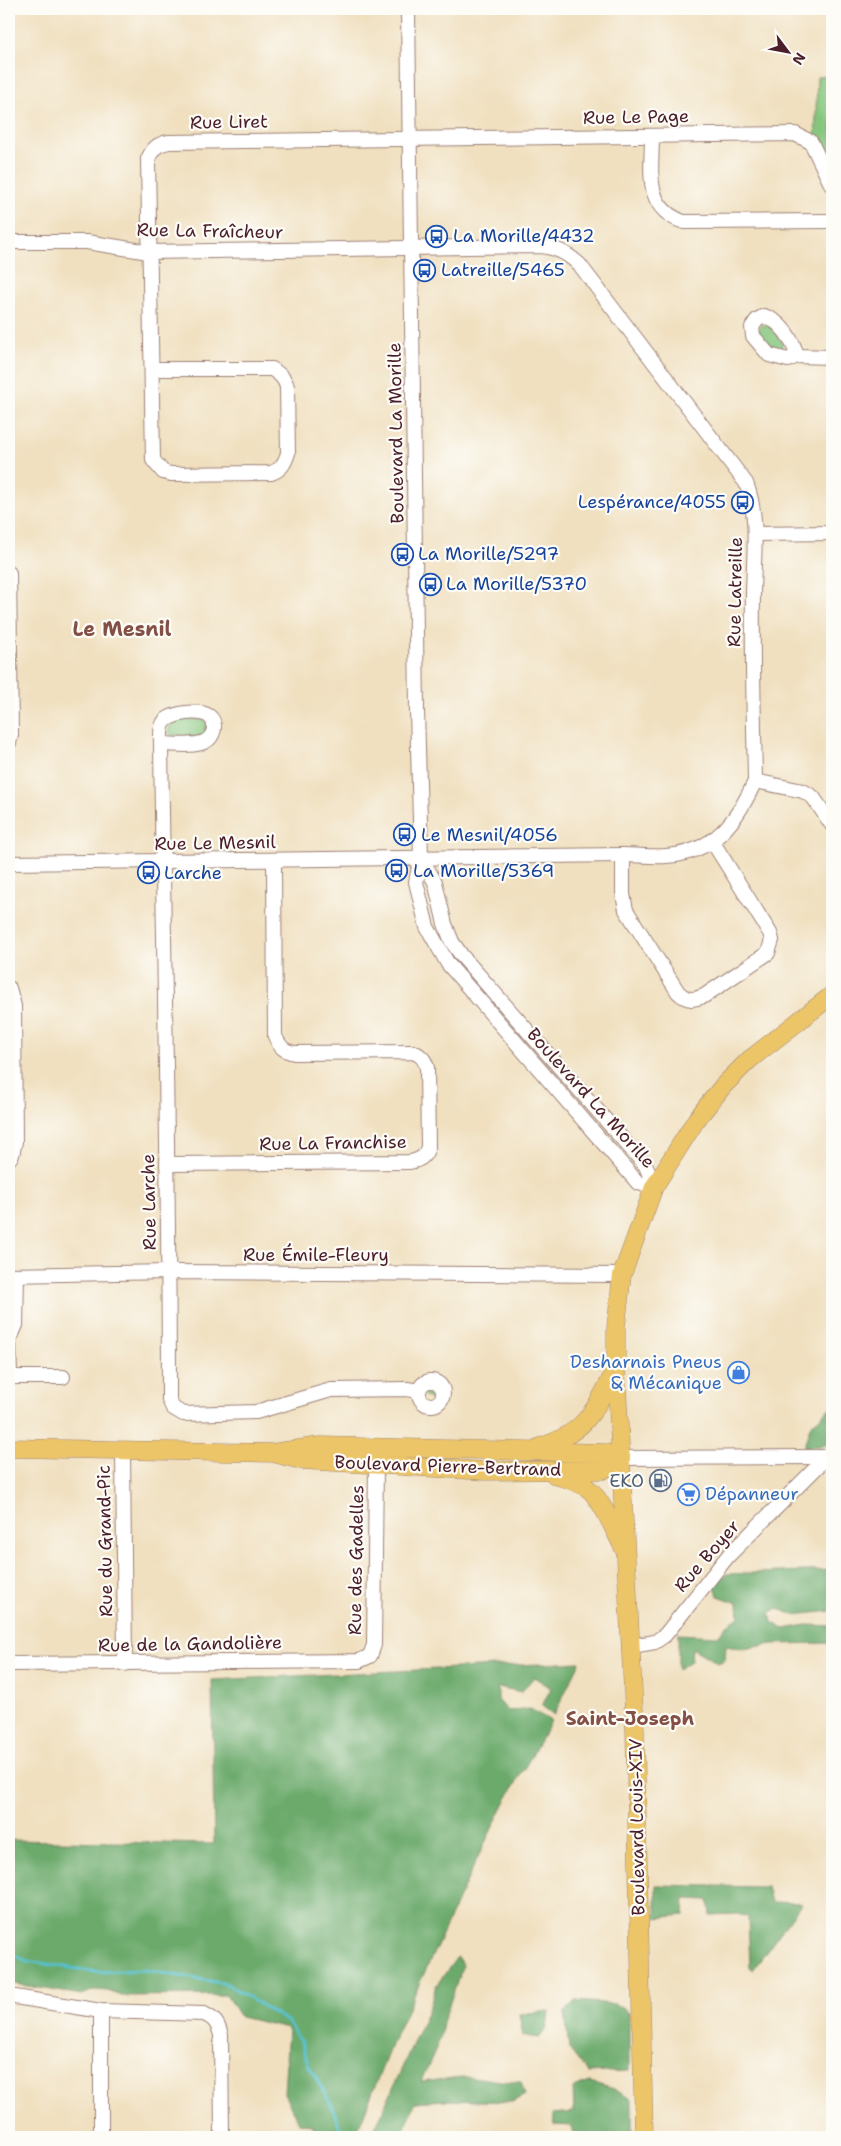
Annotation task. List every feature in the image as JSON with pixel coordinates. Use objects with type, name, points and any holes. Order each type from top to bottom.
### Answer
[{"type":"main road","name":"Boulevard Louis-XIV","points":[[644,2137],[632,1646],[616,1368],[616,1327],[622,1275],[654,1187],[696,1120],[723,1086],[748,1060],[832,995]]},
{"type":"main road","points":[[525,1452],[559,1441],[582,1424],[600,1401],[616,1368]]},
{"type":"main road","name":"Boulevard Pierre-Bertrand","points":[[9,1448],[273,1453],[320,1446],[606,1453],[621,1458]]},
{"type":"main road","name":"Boulevard Pierre-Bertrand","points":[[273,1453],[301,1460],[486,1470],[603,1470],[621,1458]]},
{"type":"main road","points":[[535,1470],[571,1480],[590,1490],[602,1507],[627,1552]]},
{"type":"street","name":"Boulevard La Morille","points":[[408,9],[417,703],[421,858],[435,882],[445,924],[452,942],[462,956],[646,1166],[654,1187]]},
{"type":"street","name":"Rue Le Page","points":[[411,138],[795,134],[811,142],[832,186]]},
{"type":"street","points":[[652,136],[653,192],[656,202],[674,219],[684,222],[832,221]]},
{"type":"street","name":"Rue Liret","points":[[150,252],[148,159],[152,150],[159,144],[168,142],[411,138]]},
{"type":"street","name":"Rue La Fraîcheur","points":[[9,242],[87,242],[150,252],[412,249]]},
{"type":"street","name":"Rue Latreille","points":[[412,249],[552,247],[565,253],[579,264],[746,484],[754,512],[755,534],[752,598],[755,781],[744,806],[731,824],[712,841],[688,851],[667,856],[421,858]]},
{"type":"street","points":[[150,252],[153,460],[163,472],[171,474],[271,473],[276,472],[286,462],[288,453],[287,387],[286,381],[272,369],[152,369]]},
{"type":"street","points":[[797,356],[832,357]]},
{"type":"street","points":[[755,534],[832,533]]},
{"type":"street","points":[[9,573],[11,735],[9,743]]},
{"type":"street","name":"Rue Larche","points":[[162,744],[169,1400],[173,1408],[183,1414],[256,1412],[331,1390],[407,1389],[419,1391]]},
{"type":"street","points":[[755,781],[803,791],[813,797],[832,825]]},
{"type":"street","points":[[623,855],[623,894],[626,910],[678,992],[688,999],[695,999],[704,996],[768,952],[772,940],[770,933],[712,841]]},
{"type":"street","name":"Rue Le Mesnil","points":[[9,864],[421,858]]},
{"type":"street","name":"Rue La Franchise","points":[[167,1164],[410,1162],[421,1159],[426,1154],[428,1147],[427,1068],[425,1061],[420,1055],[413,1052],[295,1053],[285,1051],[279,1046],[276,1036],[274,860]]},
{"type":"street","points":[[9,988],[14,1006],[15,1142],[9,1159]]},
{"type":"street","name":"Rue Émile-Fleury","points":[[13,1275],[169,1272],[622,1275]]},
{"type":"street","points":[[13,1275],[16,1325],[9,1341],[10,1377],[63,1377]]},
{"type":"street","name":"Rue du Grand-Pic","points":[[123,1449],[125,1664]]},
{"type":"street","name":"Boulevard Pierre-Bertrand","points":[[621,1458],[829,1457]]},
{"type":"street","name":"Rue Boyer","points":[[632,1646],[655,1642],[665,1635],[728,1556],[829,1457]]},
{"type":"street","name":"Rue des Gadelles","points":[[370,1656],[374,1646],[376,1464]]},
{"type":"street","name":"Rue de la Gandolière","points":[[9,1664],[359,1661],[370,1656]]},
{"type":"street","points":[[9,1996],[101,2011],[204,2014],[214,2019],[221,2035],[222,2137]]},
{"type":"street","points":[[101,2011],[101,2137]]},
{"type":"green space","points":[[832,76],[832,186],[815,149],[817,77]]},
{"type":"green space","points":[[762,325],[769,325],[783,343],[780,350],[773,350],[759,334],[759,328]]},
{"type":"green space","points":[[178,719],[204,719],[207,724],[207,732],[203,737],[171,735],[168,733],[170,724]]},
{"type":"green space","points":[[434,1386],[440,1391],[439,1398],[430,1399],[421,1393]]},
{"type":"green space","points":[[832,1406],[832,1445],[804,1447],[810,1426]]},
{"type":"green space","points":[[832,1570],[832,1611],[793,1615],[778,1608],[770,1613],[772,1622],[784,1629],[807,1625],[832,1626],[832,1643],[773,1644],[743,1649],[726,1646],[725,1660],[718,1663],[692,1648],[691,1661],[678,1669],[678,1634],[718,1636],[726,1626],[739,1617],[738,1603],[718,1596],[714,1582],[727,1574]]},
{"type":"green space","points":[[580,1662],[554,1715],[542,1706],[551,1688],[534,1677],[521,1692],[498,1687],[498,1700],[508,1711],[530,1709],[551,1721],[503,1806],[478,1857],[391,2045],[355,2137],[314,2137],[313,2124],[299,2123],[284,2093],[288,2028],[240,2017],[226,1995],[122,1996],[108,1991],[94,1990],[82,1995],[9,1983],[9,1840],[214,1844],[212,1680]]},
{"type":"green space","points":[[656,1885],[767,1887],[771,1902],[802,1903],[753,1970],[750,1967],[748,1917],[737,1914],[710,1915],[708,1900],[685,1899],[684,1915],[656,1918]]},
{"type":"green space","points":[[457,1957],[463,1965],[443,2022],[440,2039],[421,2082],[465,2077],[521,2082],[525,2095],[512,2102],[446,2100],[416,2102],[401,2137],[371,2137],[428,2010],[436,1986]]},
{"type":"green space","points":[[575,2001],[615,2004],[629,2013],[629,2071],[588,2073],[569,2049],[565,2012]]},
{"type":"green space","points":[[549,2011],[547,2028],[539,2038],[523,2036],[519,2014]]},
{"type":"green space","points":[[590,2082],[614,2089],[632,2100],[632,2137],[574,2137],[571,2126],[554,2125],[552,2114],[574,2112],[573,2088]]},
{"type":"waterway","points":[[9,1952],[27,1961],[97,1972],[145,1970],[227,1984],[288,2022],[301,2042],[309,2066],[332,2106],[343,2137]]},
{"type":"place","name":"La Morille/4432","points":[[437,236]]},
{"type":"place","name":"Latreille/5465","points":[[425,270]]},
{"type":"place","name":"Lespérance/4055","points":[[742,502]]},
{"type":"place","name":"La Morille/5297","points":[[402,554]]},
{"type":"place","name":"La Morille/5370","points":[[430,584]]},
{"type":"place","name":"Le Mesnil/4056","points":[[405,835]]},
{"type":"place","name":"La Morille/5369","points":[[397,871]]},
{"type":"place","name":"Larche","points":[[148,873]]},
{"type":"place","name":"Desharnais Pneus & Mécanique","points":[[738,1372]]},
{"type":"place","name":"EKO","points":[[660,1481]]},
{"type":"place","name":"Dépanneur","points":[[689,1494]]},
{"type":"district","name":"Le Mesnil","points":[[122,629]]},
{"type":"district","name":"Saint-Joseph","points":[[630,1718]]}]
